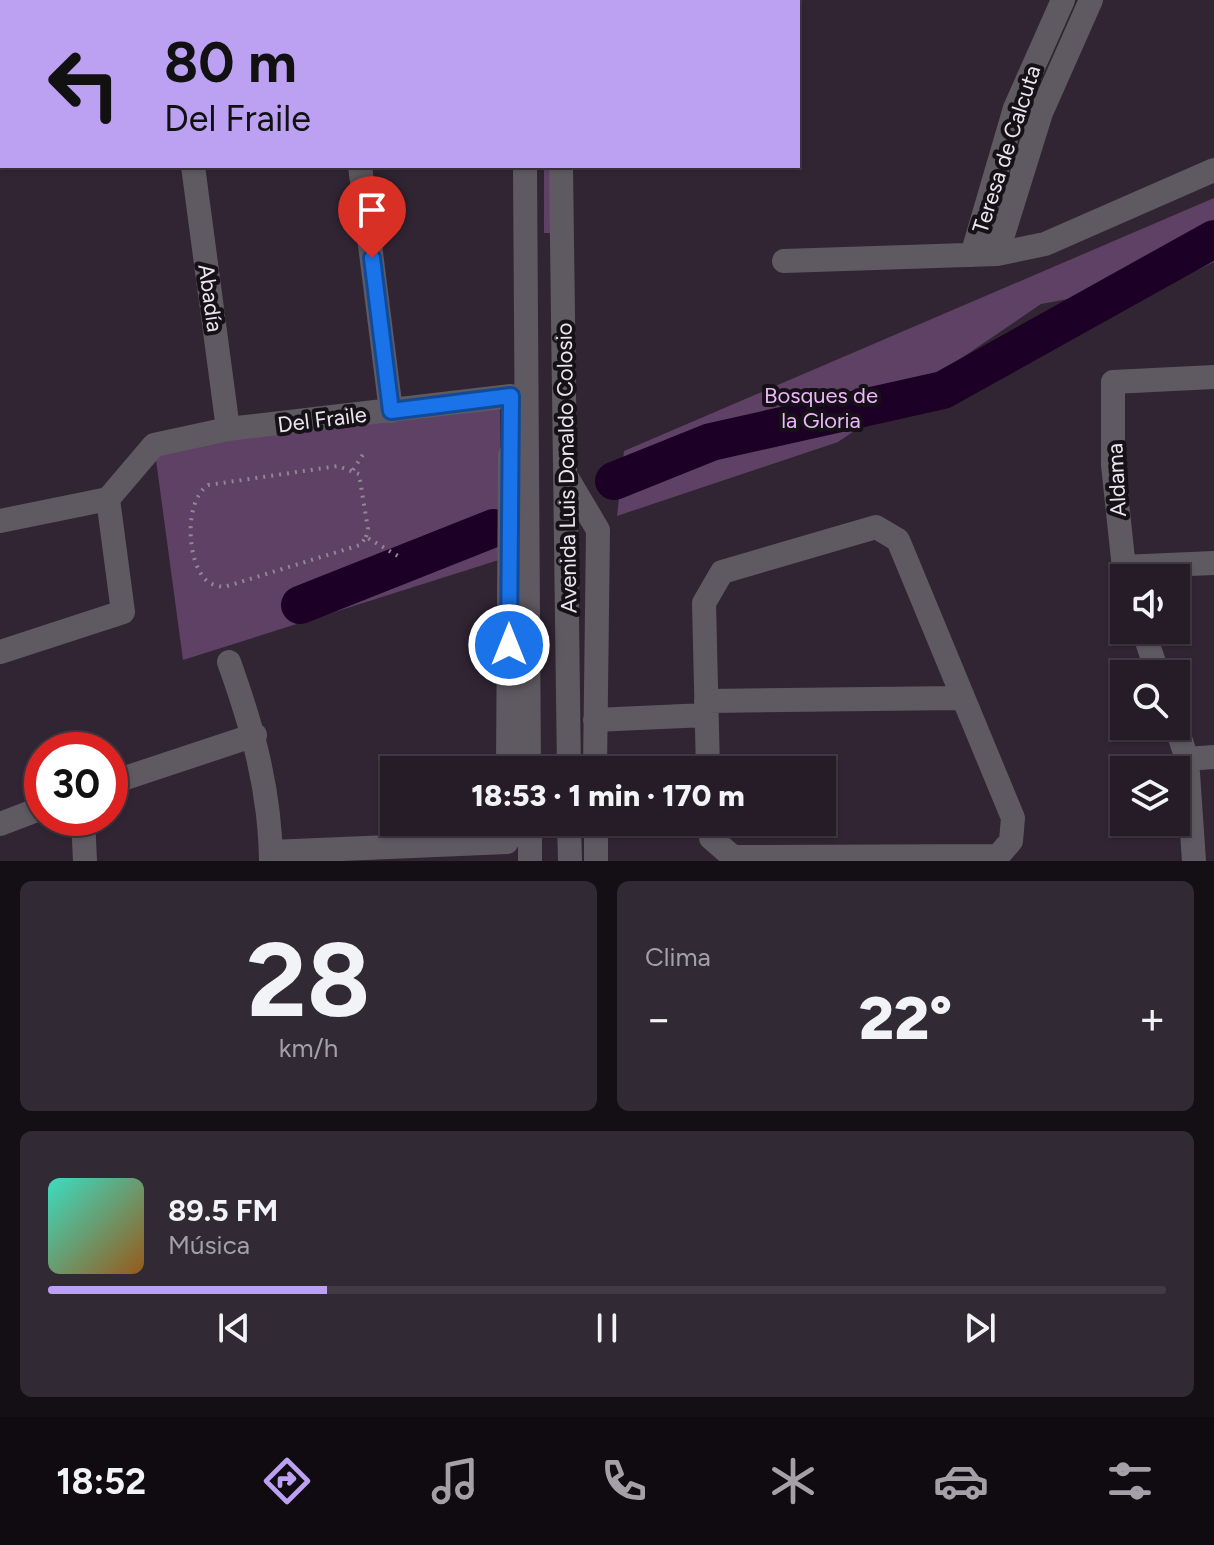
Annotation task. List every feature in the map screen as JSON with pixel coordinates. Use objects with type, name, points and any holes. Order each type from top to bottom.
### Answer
[{"type":"street","name":"Teresa de Calcuta","points":[[972,255],[1015,108],[1063,0]]},
{"type":"street","name":"Teresa de Calcuta","points":[[997,254],[1041,113],[1091,0]]},
{"type":"street","name":"Abadía","points":[[193,168],[228,429]]},
{"type":"street","points":[[360,168],[391,411]]},
{"type":"street","name":"Avenida Luis Donaldo Colosio","points":[[525,168],[529,756]]},
{"type":"street","name":"Avenida Luis Donaldo Colosio","points":[[561,168],[568,478],[569,756]]},
{"type":"street","name":"Teresa de Calcuta","points":[[784,261],[997,254],[1045,244],[1214,170]]},
{"type":"street","points":[[508,756],[511,396],[514,362],[526,323]]},
{"type":"street","name":"Aldama","points":[[1123,564],[1113,465],[1113,382],[1214,377]]},
{"type":"street","name":"Del Fraile","points":[[108,499],[154,445],[228,429],[511,396]]},
{"type":"street","points":[[568,478],[598,530],[595,756]]},
{"type":"street","points":[[0,521],[108,499],[123,612],[0,652]]},
{"type":"street","points":[[708,756],[704,603],[722,572],[876,527],[898,540],[960,698],[1013,818],[1011,841],[998,856],[733,857],[711,836]]},
{"type":"street","points":[[1190,565],[1214,563]]},
{"type":"street","points":[[229,662],[255,735],[267,788],[271,856],[507,842]]},
{"type":"street","points":[[595,720],[706,708],[960,698]]},
{"type":"street","points":[[128,777],[255,735]]},
{"type":"street","points":[[1190,759],[1214,757]]},
{"type":"street","points":[[1190,803],[1194,861]]},
{"type":"street","points":[[0,824],[24,815]]},
{"type":"street","points":[[84,836],[85,861]]},
{"type":"street","points":[[530,836],[530,861]]},
{"type":"street","points":[[569,836],[570,861]]},
{"type":"street","points":[[596,836],[596,861]]},
{"type":"path","points":[[353,470],[364,453]]},
{"type":"path","points":[[338,466],[359,474],[368,529],[366,537],[360,545],[224,587],[209,583],[197,569],[189,512],[196,493],[208,485],[338,466]]},
{"type":"path","points":[[366,537],[398,556]]},
{"type":"green space","points":[[544,168],[555,168],[555,233],[544,233]]},
{"type":"green space","name":"Bosques de la Gloria","points":[[1214,198],[1214,262],[1180,278],[1041,304],[838,442],[617,516],[624,451]]},
{"type":"green space","points":[[500,405],[502,559],[183,660],[154,445]]},
{"type":"waterway","points":[[614,481],[711,442],[943,390],[1214,239]]},
{"type":"waterway","points":[[300,605],[494,528]]},
{"type":"route","points":[[372,258],[391,411],[511,396],[509,645]]}]
